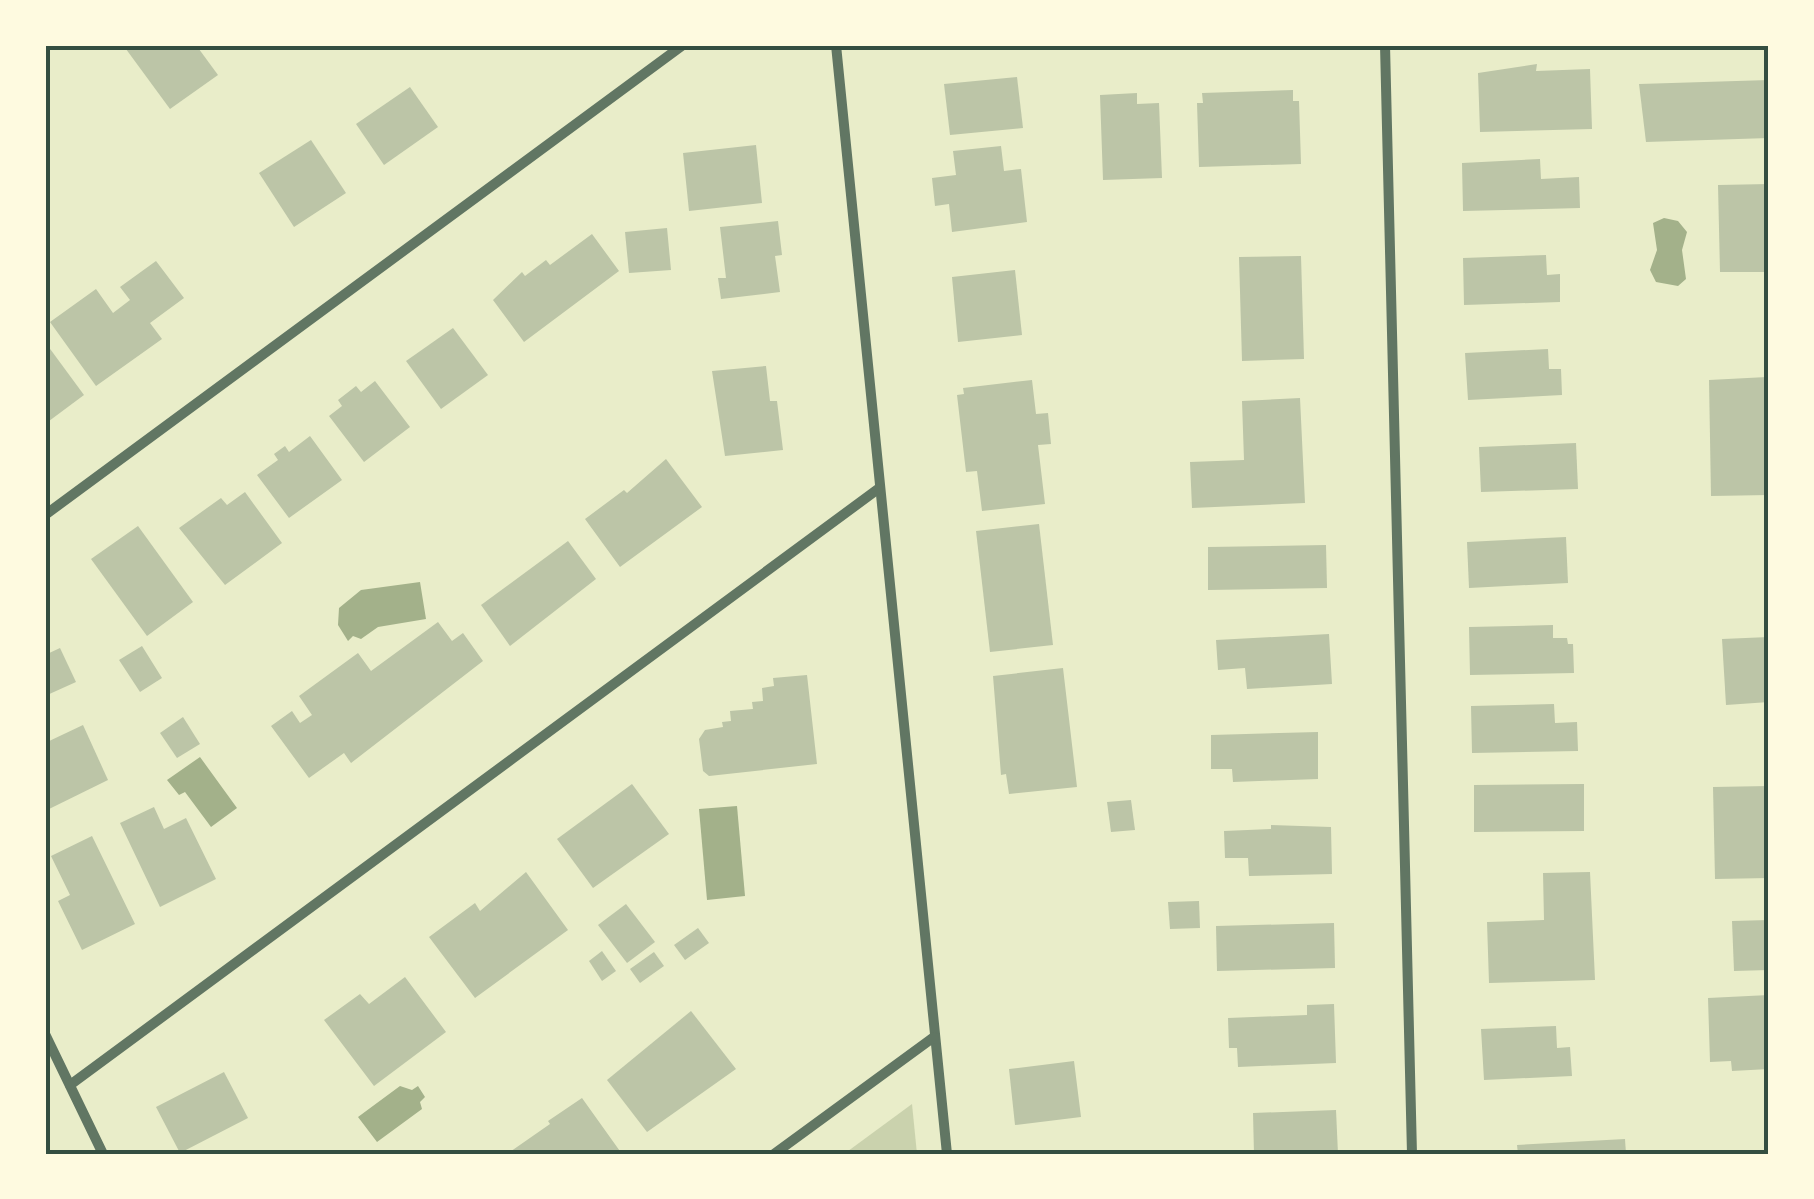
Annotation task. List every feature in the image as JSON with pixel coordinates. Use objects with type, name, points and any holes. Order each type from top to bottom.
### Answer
[{"type":"street","points":[[45,515],[682,45]]},
{"type":"street","points":[[836,45],[947,1154]]},
{"type":"street","points":[[1385,45],[1412,1154]]},
{"type":"street","points":[[70,1084],[878,489]]},
{"type":"street","points":[[45,1034],[103,1154]]},
{"type":"street","points":[[774,1154],[934,1037]]},
{"type":"shaded area","points":[[1664,218],[1678,221],[1687,232],[1682,250],[1686,279],[1678,286],[1656,282],[1650,270],[1657,250],[1653,223]]},
{"type":"shaded area","points":[[420,582],[426,619],[378,627],[361,639],[353,636],[348,641],[338,625],[339,608],[361,590]]},
{"type":"shaded area","points":[[200,757],[237,808],[211,827],[185,792],[179,795],[167,780]]},
{"type":"shaded area","points":[[737,806],[745,896],[707,900],[699,809]]},
{"type":"shaded area","points":[[400,1086],[412,1090],[418,1086],[425,1097],[420,1102],[422,1109],[377,1142],[358,1117]]},
{"type":"shaded area","points":[[912,1104],[917,1154],[844,1154]]},
{"type":"building","points":[[123,45],[196,45],[218,75],[170,109]]},
{"type":"building","points":[[1537,64],[1536,71],[1590,69],[1592,129],[1480,132],[1478,73]]},
{"type":"building","points":[[1017,77],[1023,128],[950,135],[944,84]]},
{"type":"building","points":[[1769,80],[1769,138],[1646,142],[1639,84]]},
{"type":"building","points":[[410,87],[438,127],[384,165],[356,124]]},
{"type":"building","points":[[1293,90],[1293,101],[1299,101],[1301,164],[1199,167],[1197,103],[1203,103],[1202,93]]},
{"type":"building","points":[[1137,93],[1137,104],[1159,103],[1162,178],[1103,180],[1100,95]]},
{"type":"building","points":[[311,140],[346,193],[294,227],[259,173]]},
{"type":"building","points":[[756,145],[762,203],[689,211],[683,153]]},
{"type":"building","points":[[1001,146],[1004,171],[1021,169],[1027,222],[952,232],[949,204],[935,206],[932,178],[956,175],[953,151]]},
{"type":"building","points":[[1540,159],[1541,179],[1579,177],[1580,208],[1463,211],[1462,163]]},
{"type":"building","points":[[1769,184],[1769,272],[1720,272],[1718,185]]},
{"type":"building","points":[[778,221],[782,255],[775,256],[780,292],[721,299],[718,278],[726,278],[720,227]]},
{"type":"building","points":[[667,228],[671,270],[629,273],[625,232]]},
{"type":"building","points":[[592,234],[619,271],[524,342],[493,300],[522,272],[525,276],[546,260],[550,265]]},
{"type":"building","points":[[1546,255],[1547,275],[1560,274],[1560,302],[1464,305],[1463,258]]},
{"type":"building","points":[[1301,256],[1304,359],[1242,361],[1239,257]]},
{"type":"building","points":[[156,261],[184,298],[150,323],[162,339],[96,386],[50,322],[96,289],[113,313],[130,300],[120,287]]},
{"type":"building","points":[[1015,270],[1022,335],[958,342],[952,277]]},
{"type":"building","points":[[453,328],[488,375],[441,409],[406,361]]},
{"type":"building","points":[[45,342],[84,395],[45,424]]},
{"type":"building","points":[[1548,349],[1549,369],[1561,369],[1562,395],[1468,400],[1465,353]]},
{"type":"building","points":[[766,366],[770,401],[777,401],[783,450],[725,456],[712,371]]},
{"type":"building","points":[[1767,377],[1769,495],[1711,496],[1709,380]]},
{"type":"building","points":[[1032,380],[1036,414],[1048,413],[1051,444],[1038,445],[1045,504],[982,511],[977,471],[966,472],[957,395],[964,394],[963,388]]},
{"type":"building","points":[[375,381],[410,427],[364,462],[329,416],[342,406],[338,400],[356,386],[361,392]]},
{"type":"building","points":[[1300,398],[1305,503],[1192,508],[1190,462],[1244,460],[1242,401]]},
{"type":"building","points":[[310,436],[342,480],[289,518],[257,475],[278,460],[274,454],[285,446],[289,452]]},
{"type":"building","points":[[1576,443],[1578,489],[1481,492],[1479,447]]},
{"type":"building","points":[[666,459],[702,507],[620,567],[585,519],[624,490],[627,493]]},
{"type":"building","points":[[245,492],[282,543],[225,585],[179,528],[221,498],[227,505]]},
{"type":"building","points":[[1039,524],[1053,645],[990,652],[976,531]]},
{"type":"building","points":[[138,526],[193,602],[147,636],[91,559]]},
{"type":"building","points":[[1566,537],[1568,583],[1469,588],[1467,542]]},
{"type":"building","points":[[568,541],[596,579],[510,646],[481,605]]},
{"type":"building","points":[[1326,545],[1327,588],[1208,590],[1208,547]]},
{"type":"building","points":[[438,622],[452,641],[463,633],[483,661],[351,763],[344,753],[309,778],[271,726],[292,711],[300,723],[312,715],[299,696],[358,653],[371,671]]},
{"type":"building","points":[[1553,625],[1553,638],[1567,638],[1568,644],[1573,644],[1574,673],[1470,675],[1469,627]]},
{"type":"building","points":[[1329,634],[1332,684],[1247,689],[1245,668],[1218,670],[1216,640]]},
{"type":"building","points":[[1769,637],[1769,702],[1726,705],[1722,639]]},
{"type":"building","points":[[142,646],[162,678],[140,692],[119,660]]},
{"type":"building","points":[[60,648],[76,682],[45,696],[45,655]]},
{"type":"building","points":[[1063,668],[1077,787],[1009,794],[1006,774],[1001,775],[993,676]]},
{"type":"building","points":[[807,675],[817,764],[709,776],[703,771],[699,739],[705,730],[723,727],[722,722],[731,721],[730,711],[753,709],[752,702],[763,701],[762,688],[774,686],[773,678]]},
{"type":"building","points":[[1554,704],[1555,723],[1577,722],[1578,751],[1472,753],[1471,706]]},
{"type":"building","points":[[183,717],[200,744],[177,758],[160,733]]},
{"type":"building","points":[[83,725],[108,780],[45,811],[45,743]]},
{"type":"building","points":[[1318,732],[1318,779],[1233,782],[1232,769],[1211,769],[1211,735]]},
{"type":"building","points":[[632,784],[669,834],[593,888],[557,839]]},
{"type":"building","points":[[1584,784],[1584,831],[1474,832],[1474,785]]},
{"type":"building","points":[[1769,786],[1769,878],[1715,879],[1713,787]]},
{"type":"building","points":[[1131,800],[1135,830],[1111,832],[1107,802]]},
{"type":"building","points":[[154,807],[164,829],[186,818],[216,879],[160,907],[120,823]]},
{"type":"building","points":[[1271,825],[1331,827],[1332,874],[1249,876],[1248,858],[1225,858],[1224,831],[1271,829]]},
{"type":"building","points":[[92,836],[135,924],[82,950],[58,901],[70,895],[51,856]]},
{"type":"building","points":[[526,872],[568,930],[475,998],[429,937],[475,903],[480,911]]},
{"type":"building","points":[[1590,872],[1595,980],[1489,983],[1487,922],[1544,920],[1543,873]]},
{"type":"building","points":[[1199,901],[1200,928],[1170,929],[1168,902]]},
{"type":"building","points":[[626,904],[655,942],[627,963],[598,925]]},
{"type":"building","points":[[1769,920],[1769,970],[1734,971],[1732,921]]},
{"type":"building","points":[[1334,923],[1335,968],[1217,971],[1216,926]]},
{"type":"building","points":[[698,928],[709,943],[685,960],[674,945]]},
{"type":"building","points":[[602,951],[616,971],[602,981],[589,961]]},
{"type":"building","points":[[654,952],[664,966],[640,983],[630,969]]},
{"type":"building","points":[[405,977],[446,1032],[374,1086],[324,1020],[360,994],[369,1004]]},
{"type":"building","points":[[1769,995],[1769,1069],[1732,1071],[1731,1061],[1710,1062],[1708,998]]},
{"type":"building","points":[[1334,1004],[1336,1063],[1238,1067],[1237,1048],[1229,1048],[1228,1018],[1307,1015],[1307,1005]]},
{"type":"building","points":[[691,1011],[736,1069],[647,1132],[607,1080]]},
{"type":"building","points":[[1556,1026],[1557,1048],[1570,1047],[1572,1076],[1484,1080],[1481,1029]]},
{"type":"building","points":[[1074,1061],[1081,1117],[1015,1125],[1009,1069]]},
{"type":"building","points":[[224,1072],[248,1118],[180,1153],[156,1107]]},
{"type":"building","points":[[582,1098],[622,1154],[507,1154],[550,1124],[548,1121]]},
{"type":"building","points":[[1336,1110],[1338,1154],[1254,1154],[1253,1113]]},
{"type":"building","points":[[1625,1139],[1626,1154],[1518,1154],[1517,1145]]}]
